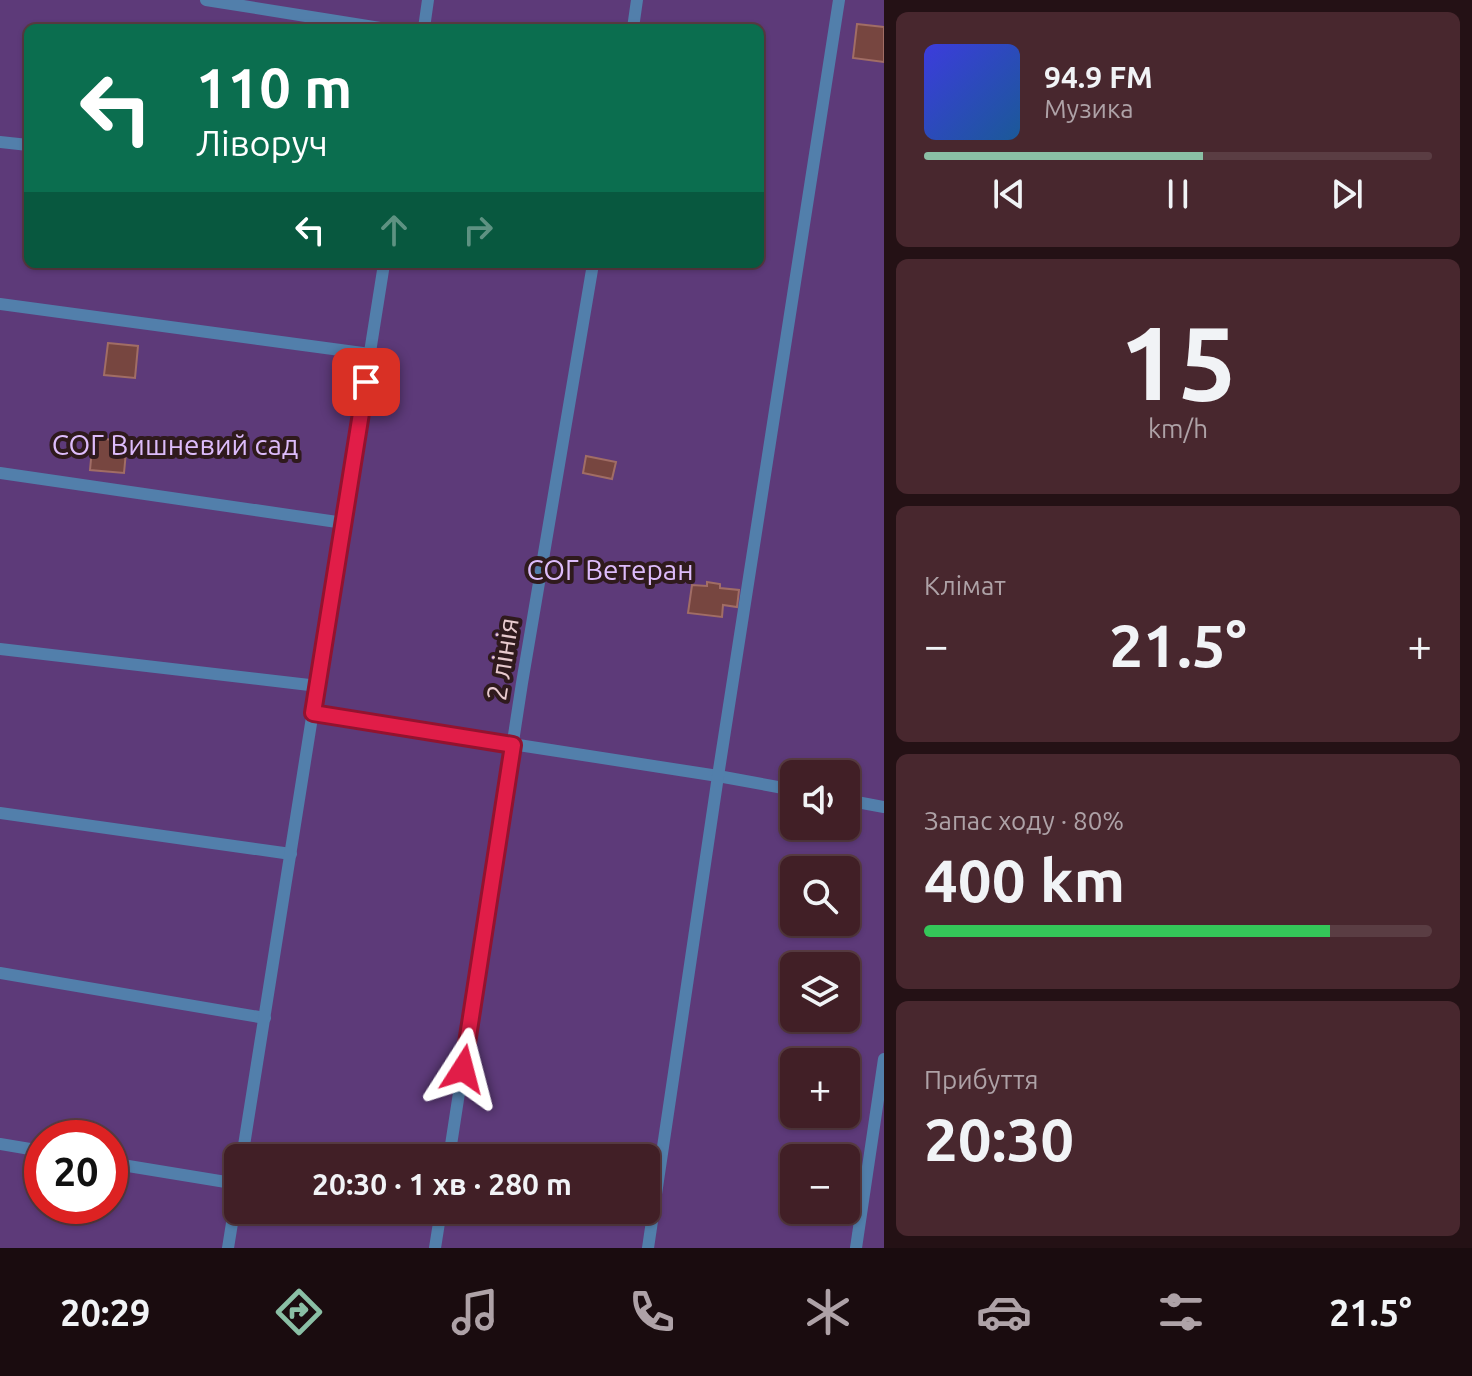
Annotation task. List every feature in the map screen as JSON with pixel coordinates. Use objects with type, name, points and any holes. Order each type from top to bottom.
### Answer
[{"type":"lane","points":[[206,0],[355,24]]},
{"type":"lane","points":[[425,24],[428,0]]},
{"type":"lane","points":[[634,24],[637,0]]},
{"type":"lane","points":[[648,1248],[839,0]]},
{"type":"lane","points":[[0,142],[24,145]]},
{"type":"lane","points":[[244,1144],[383,268]]},
{"type":"lane","name":"2 лінія","points":[[451,1144],[513,745],[592,268]]},
{"type":"lane","points":[[0,304],[370,354]]},
{"type":"lane","points":[[0,473],[344,523]]},
{"type":"lane","points":[[0,649],[318,686]]},
{"type":"lane","points":[[313,713],[780,787]]},
{"type":"lane","points":[[860,803],[884,807]]},
{"type":"lane","points":[[0,813],[291,854]]},
{"type":"lane","points":[[0,973],[265,1018]]},
{"type":"lane","points":[[856,1248],[884,1059]]},
{"type":"lane","points":[[0,1144],[24,1148]]},
{"type":"lane","points":[[128,1166],[224,1183]]},
{"type":"lane","points":[[228,1248],[232,1224]]},
{"type":"lane","points":[[435,1248],[439,1224]]},
{"type":"green space","name":"СОГ Ветеран","points":[[0,0],[884,0],[884,1248],[0,1248]]},
{"type":"building","points":[[857,24],[884,27],[884,62],[853,58]]},
{"type":"building","points":[[108,343],[138,346],[135,378],[104,375]]},
{"type":"building","points":[[93,438],[127,441],[124,473],[90,470]]},
{"type":"building","points":[[586,456],[616,462],[612,479],[583,473]]},
{"type":"building","points":[[707,582],[720,584],[720,588],[739,590],[737,607],[723,605],[722,617],[688,613],[692,585],[707,586]]},
{"type":"route","points":[[366,382],[313,713],[513,745],[463,1069]]},
{"type":"park label","name":"СОГ Вишневий сад","points":[[175,444]]}]
